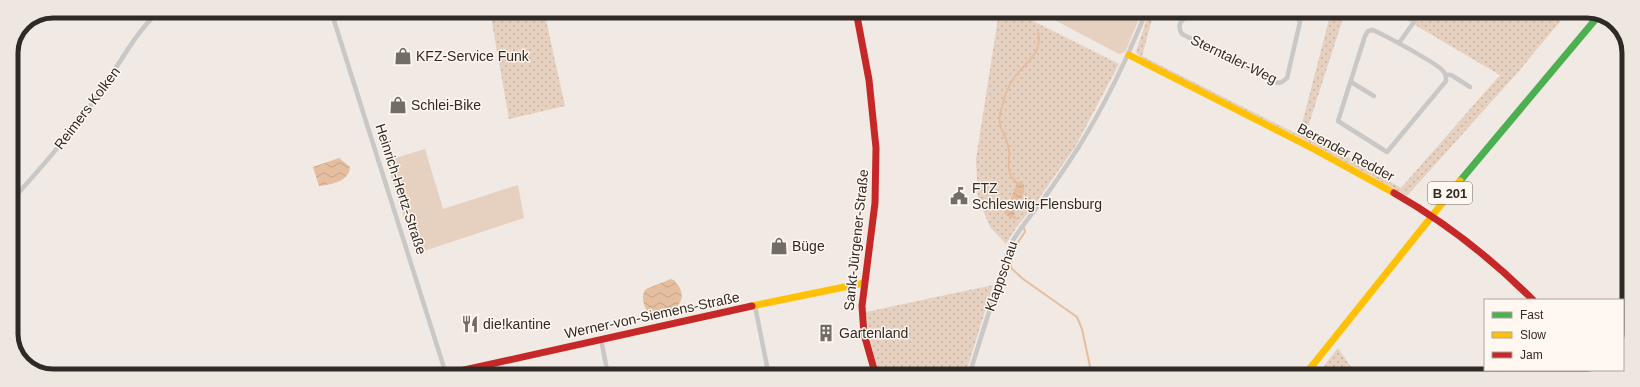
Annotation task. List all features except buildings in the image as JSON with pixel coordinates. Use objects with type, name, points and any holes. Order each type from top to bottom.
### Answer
[{"type":"street","name":"Reimers Kolken","points":[[18,193],[75,126],[114,72],[144,26],[152,18]]},
{"type":"street","name":"Heinrich-Hertz-Straße","points":[[333,18],[444,369]]},
{"type":"street","name":"Sankt-Jürgener-Straße","points":[[857,18],[870,80],[876,128],[877,156],[874,214],[861,304],[862,322],[868,353],[874,369]]},
{"type":"street","points":[[1127,58],[1144,18]]},
{"type":"street","name":"Sterntaler-Weg","points":[[1185,18],[1180,22],[1180,30],[1182,34],[1278,83],[1282,82],[1286,78],[1300,22],[1298,18]]},
{"type":"street","points":[[1399,44],[1417,18]]},
{"type":"street","name":"B 201","points":[[1310,369],[1479,158],[1595,19]]},
{"type":"street","points":[[1373,30],[1399,44],[1444,70],[1446,81],[1387,152],[1338,121],[1365,36],[1368,31],[1373,30]]},
{"type":"street","name":"Berender Redder","points":[[1127,58],[1150,67],[1353,169],[1414,204],[1445,225],[1507,272],[1532,299]]},
{"type":"street","name":"Klappschau","points":[[970,369],[1010,245],[1019,230],[1044,198],[1079,147],[1127,58]]},
{"type":"street","points":[[1446,75],[1451,75],[1470,87]]},
{"type":"street","points":[[1351,82],[1374,96]]},
{"type":"street","name":"Werner-von-Siemens-Straße","points":[[468,369],[835,288],[864,283]]},
{"type":"street","points":[[756,306],[768,369]]},
{"type":"street","points":[[601,339],[607,369]]},
{"type":"shaded area","points":[[491,18],[546,18],[565,106],[509,119]]},
{"type":"shaded area","points":[[998,18],[1027,18],[1119,64],[1075,147],[1006,244],[990,227],[978,198],[976,159]],"holes":[[[1017,183],[1020,200],[1014,211],[1005,209]]]},
{"type":"shaded area","points":[[1051,18],[1139,18],[1125,52],[1119,54]]},
{"type":"shaded area","points":[[1147,18],[1152,18],[1142,56],[1299,135],[1329,18],[1343,18],[1306,133],[1401,188],[1500,75],[1403,18],[1563,18],[1518,72],[1407,196],[1303,139],[1144,60],[1136,52]]},
{"type":"shaded area","points":[[425,149],[443,209],[518,185],[524,218],[424,251],[414,249],[386,161]]},
{"type":"shaded area","points":[[993,285],[967,369],[879,369],[871,345],[866,312]]},
{"type":"shaded area","points":[[1338,348],[1352,369],[1322,369]]},
{"type":"water","points":[[339,158],[350,167],[347,176],[334,183],[319,186],[313,167]]},
{"type":"water","points":[[1020,181],[1023,183],[1024,193],[1015,207],[1014,217],[1011,218],[1004,213],[1017,183]]},
{"type":"water","points":[[671,279],[675,281],[680,289],[682,296],[680,303],[675,309],[666,313],[649,314],[643,302],[644,292],[646,289]]},
{"type":"waterway","points":[[1017,183],[1009,171],[1009,150],[999,119],[1005,96],[1011,82],[1018,72],[1036,53],[1039,40],[1038,32]]},
{"type":"waterway","points":[[1024,228],[1025,232],[1013,253],[1011,268],[1023,279],[1077,317],[1082,329],[1091,369]]},
{"type":"traffic: fast","points":[[1460,181],[1595,19]]},
{"type":"traffic: slow","points":[[1129,55],[1312,148],[1394,193]]},
{"type":"traffic: slow","points":[[1310,369],[1460,181]]},
{"type":"traffic: slow","points":[[752,306],[864,283]]},
{"type":"traffic: jam","points":[[857,18],[869,80],[876,148],[875,203],[862,306],[864,334],[874,369]]},
{"type":"traffic: jam","points":[[1394,193],[1431,216],[1484,255],[1532,299]]},
{"type":"traffic: jam","points":[[468,369],[752,306]]},
{"type":"place","name":"KFZ-Service Funk","points":[[403,56]]},
{"type":"place","name":"Schlei-Bike","points":[[398,105]]},
{"type":"place","name":"FTZ Schleswig-Flensburg","points":[[959,196]]},
{"type":"place","name":"Büge","points":[[779,246]]},
{"type":"place","name":"die!kantine","points":[[470,324]]},
{"type":"place","name":"Gartenland","points":[[826,333]]}]
